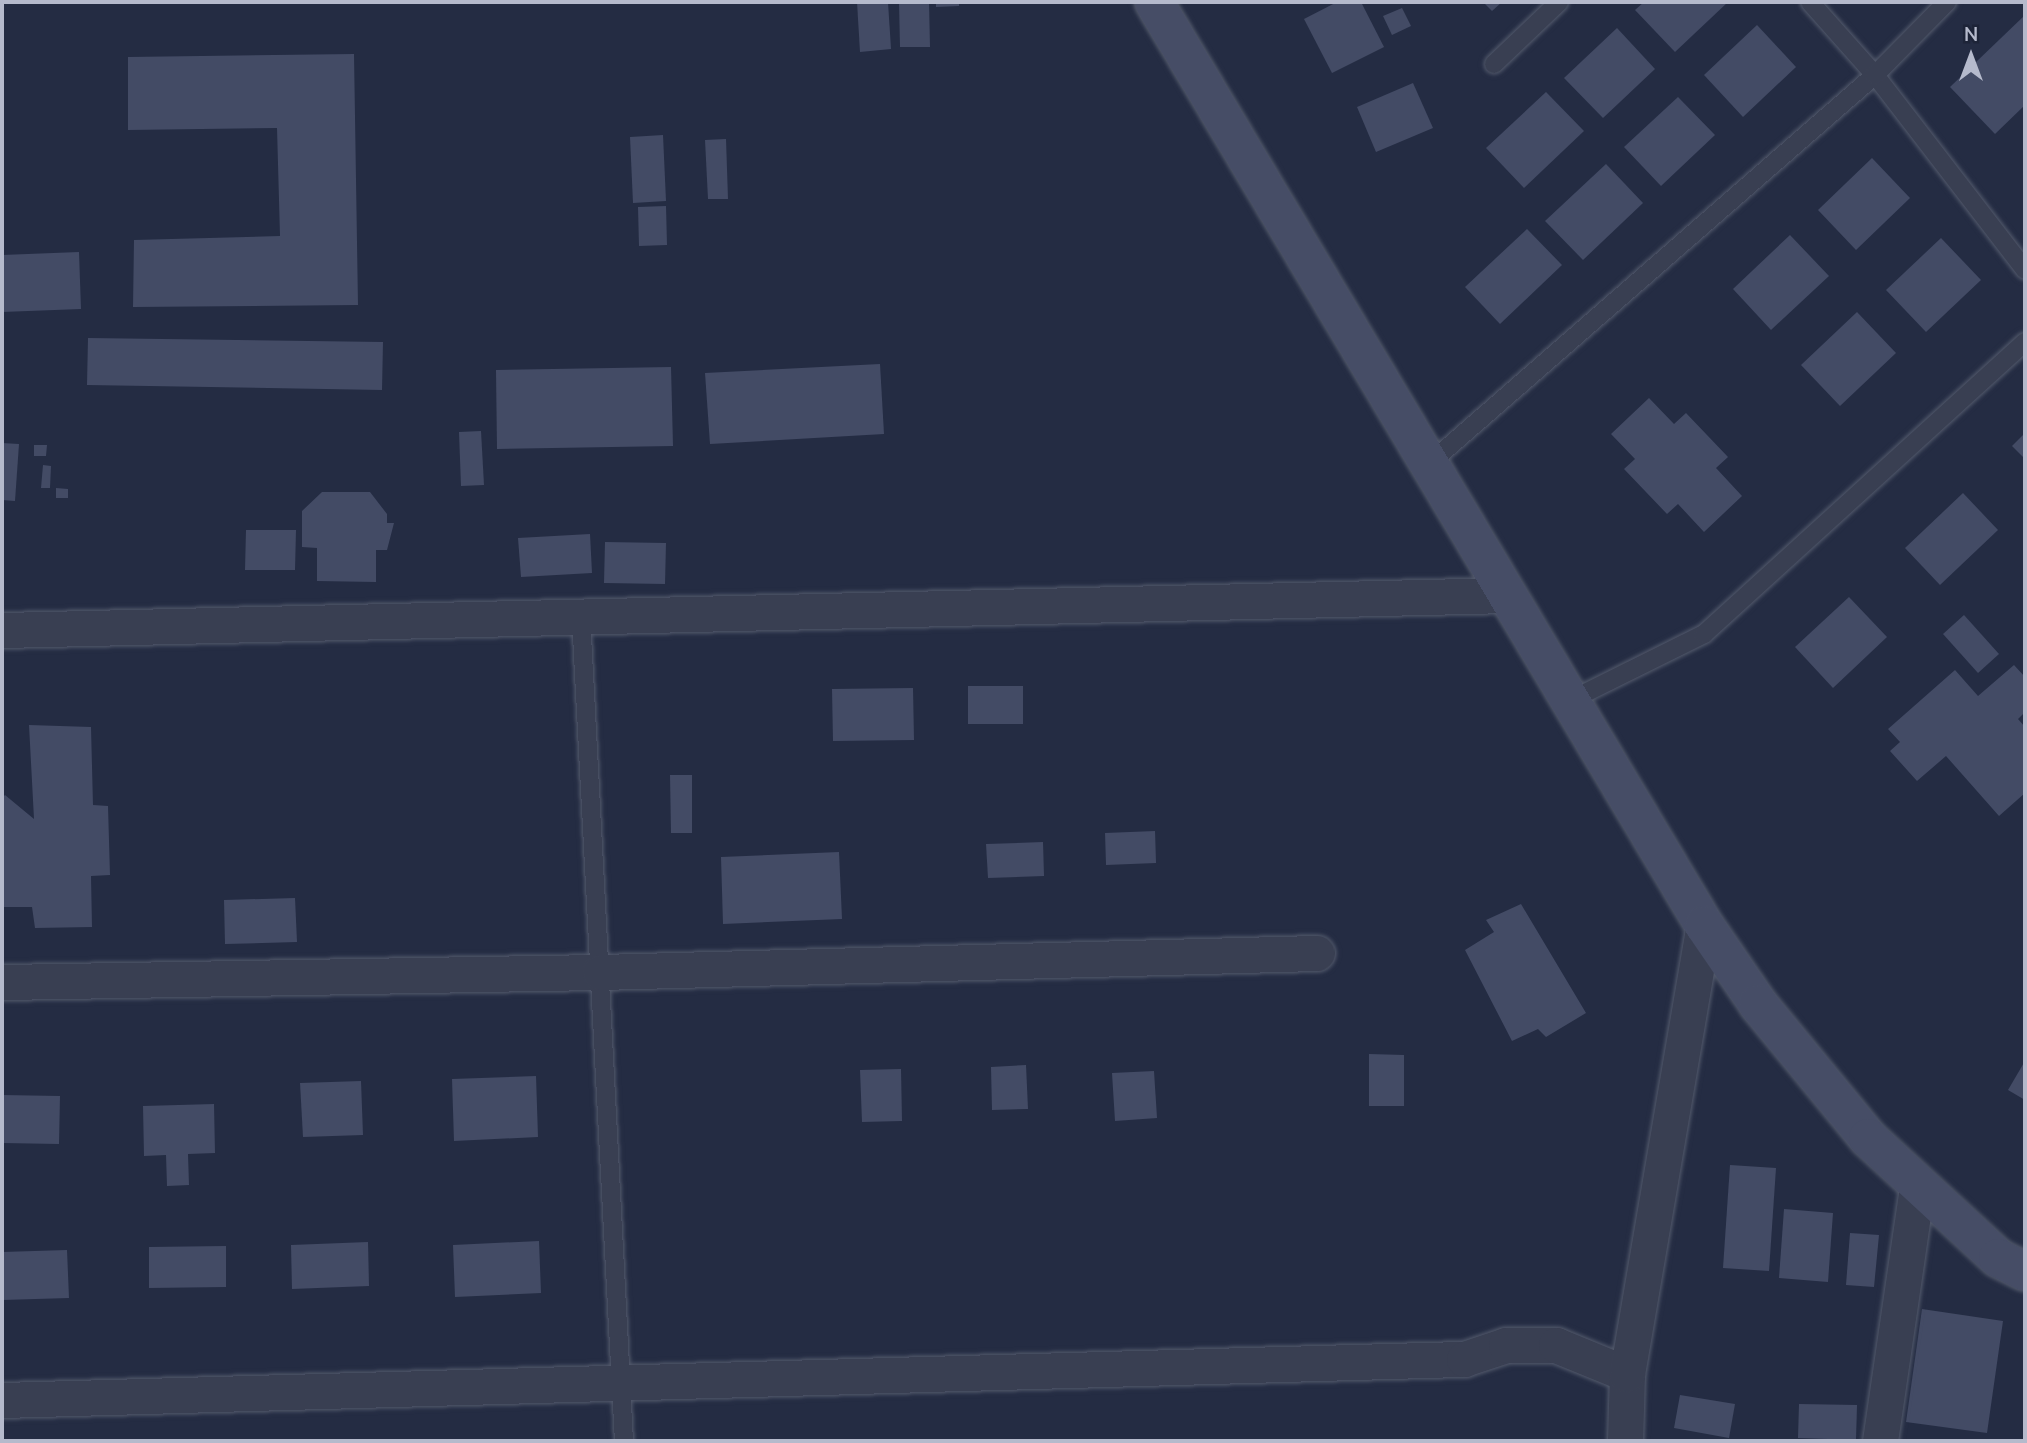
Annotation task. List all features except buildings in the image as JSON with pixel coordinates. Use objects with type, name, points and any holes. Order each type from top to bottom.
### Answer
[{"type":"main road","points":[[1154,2],[1430,463],[1504,594],[1704,925],[1806,1063],[1868,1138],[1998,1258],[2025,1272]]},
{"type":"street","points":[[2,630],[1504,594]]},
{"type":"street","points":[[1625,1441],[1627,1374],[1704,925]]},
{"type":"street","points":[[2,982],[600,972],[1317,953]]},
{"type":"street","points":[[1880,1441],[1917,1186]]},
{"type":"street","points":[[2,1400],[621,1380],[1464,1359],[1506,1345],[1556,1345],[1627,1374]]},
{"type":"lane","points":[[1494,64],[1559,2]]},
{"type":"lane","points":[[1810,2],[1875,75],[2025,270]]},
{"type":"lane","points":[[1430,463],[1875,75],[1947,2]]},
{"type":"lane","points":[[1569,701],[1704,634],[2025,342]]},
{"type":"lane","points":[[581,616],[624,1441]]}]
